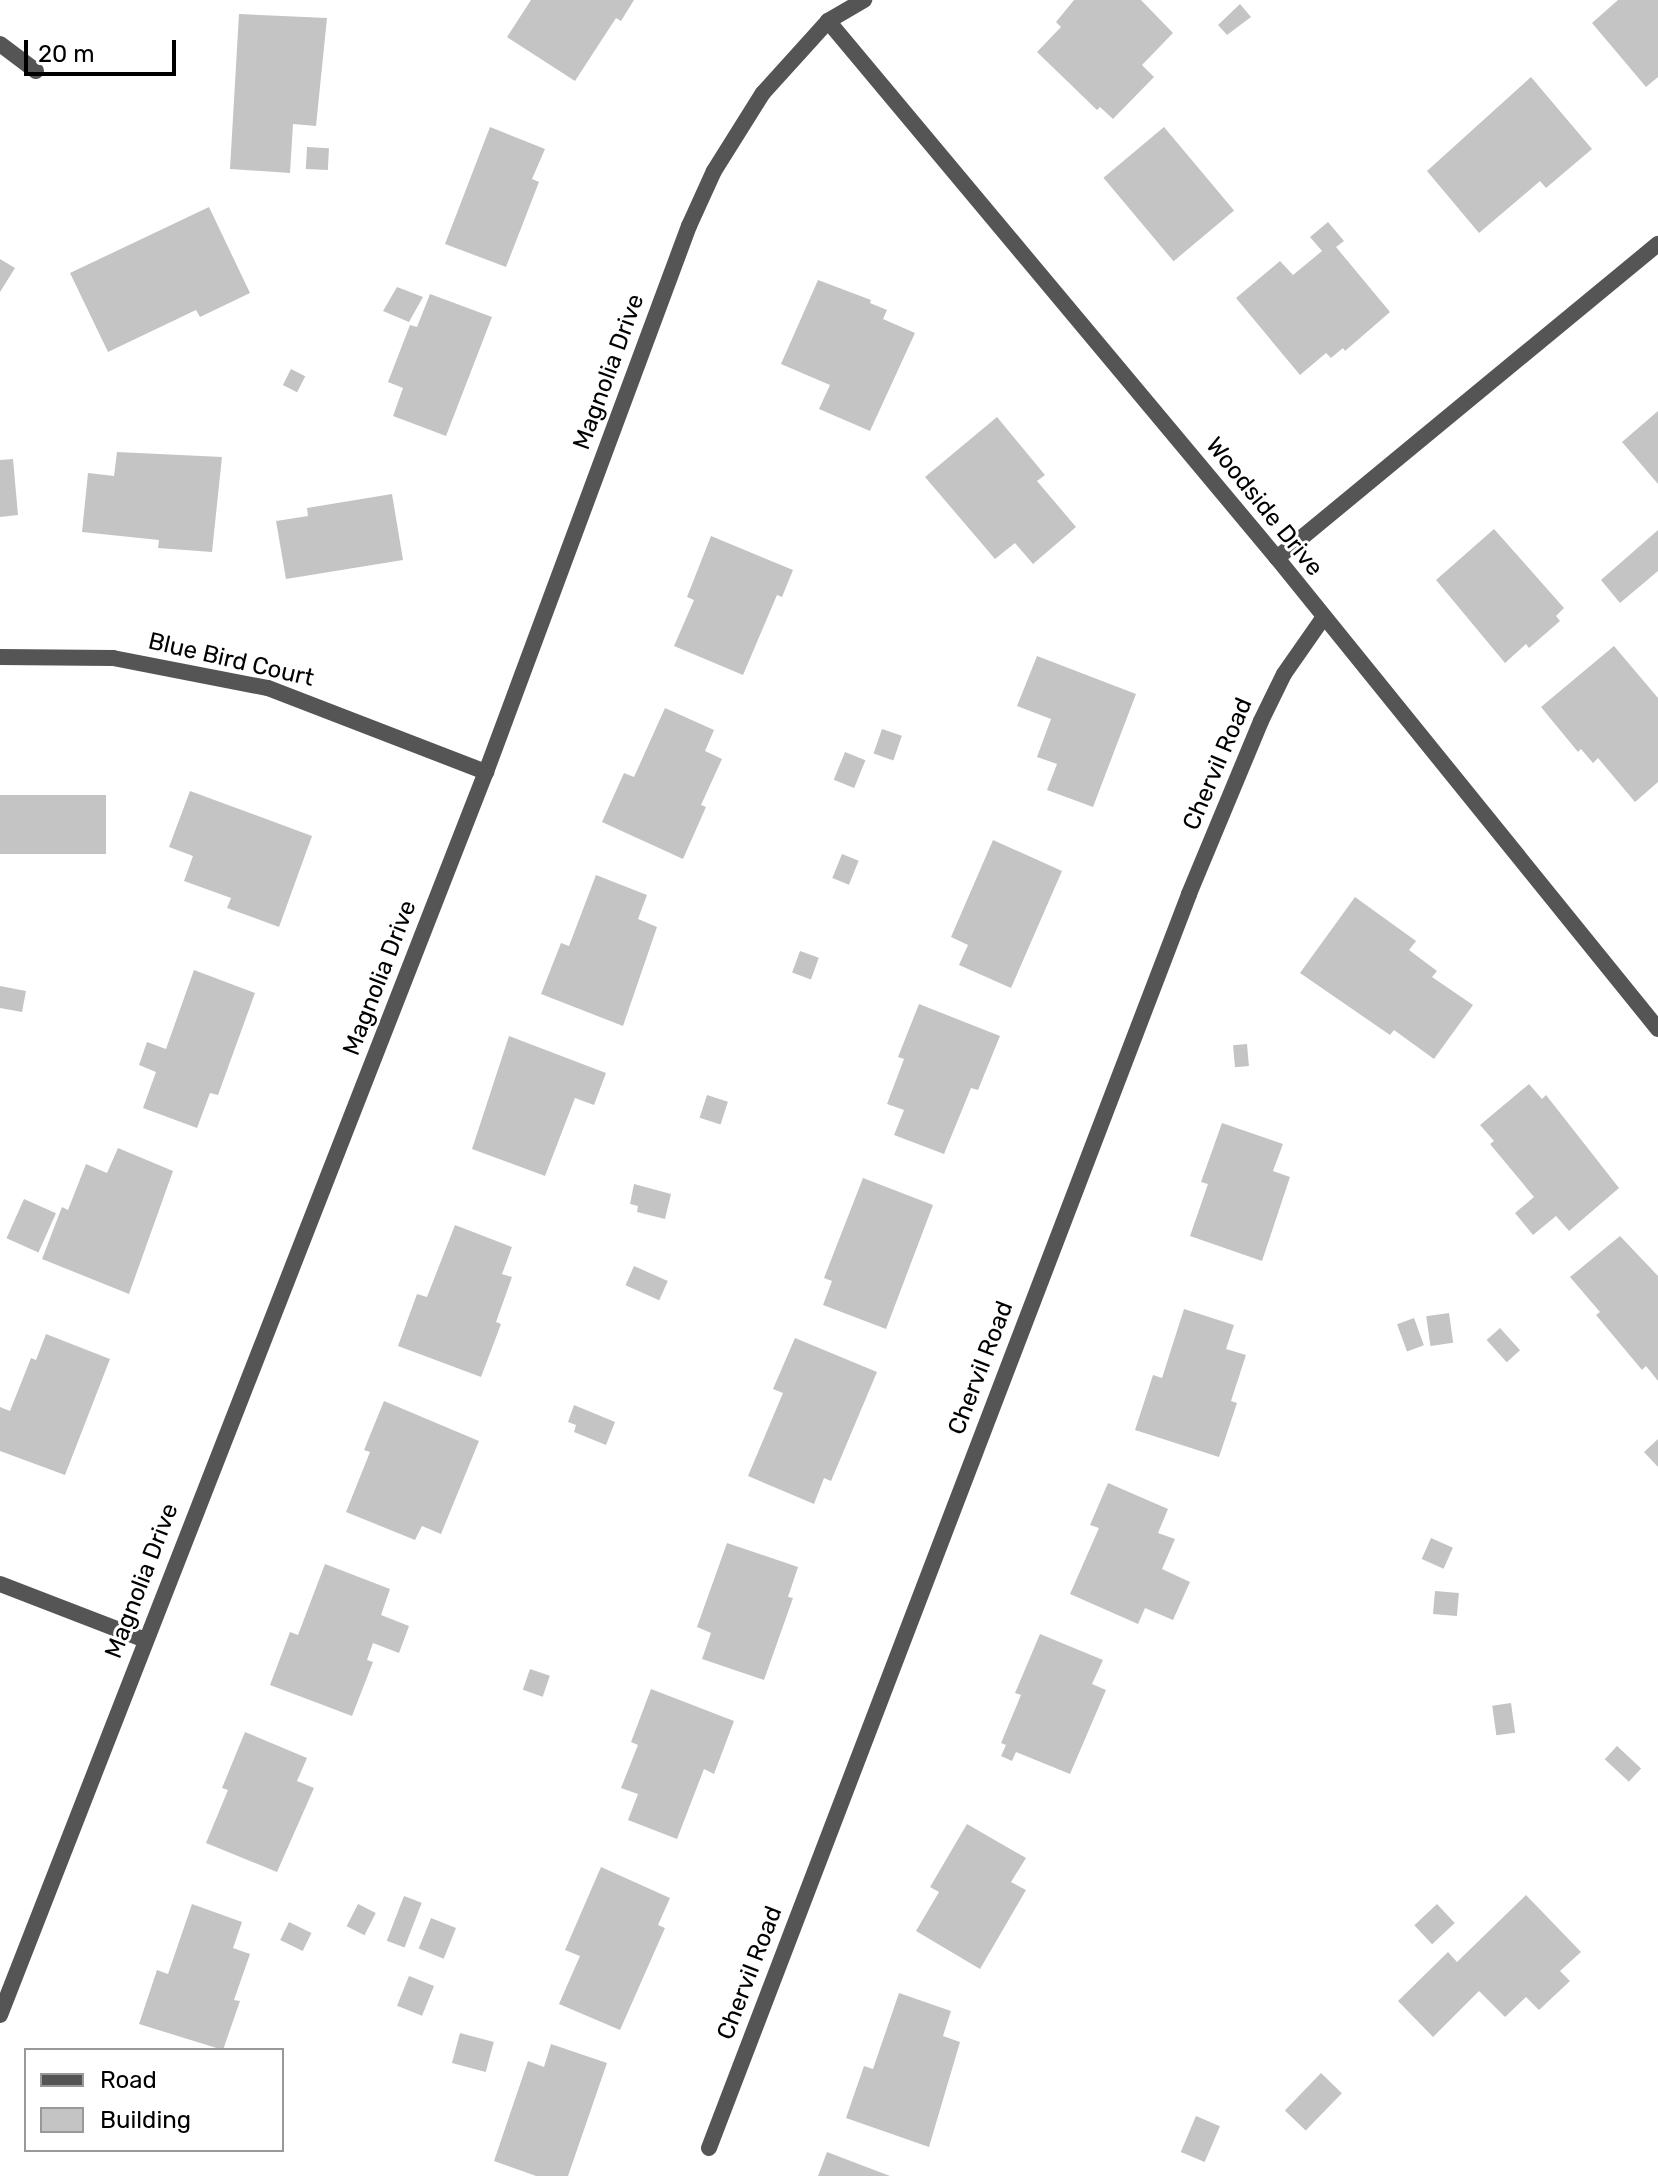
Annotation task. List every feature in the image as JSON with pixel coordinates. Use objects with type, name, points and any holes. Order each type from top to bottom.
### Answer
[{"type":"street","name":"Magnolia Drive","points":[[0,2015],[486,772],[702,198],[735,134],[763,93],[828,21],[864,0]]},
{"type":"street","name":"Woodside Drive","points":[[828,21],[1277,558],[1658,1029]]},
{"type":"street","points":[[0,44],[36,71]]},
{"type":"street","points":[[1277,558],[1658,244]]},
{"type":"street","name":"Chervil Road","points":[[709,2148],[1189,894],[1261,721],[1284,674],[1323,618]]},
{"type":"street","name":"Blue Bird Court","points":[[0,657],[113,658],[268,688],[486,772]]},
{"type":"street","points":[[0,1584],[145,1640]]},
{"type":"building","points":[[531,0],[634,0],[621,21],[616,18],[575,81],[507,37]]},
{"type":"building","points":[[1074,0],[1141,0],[1173,33],[1142,65],[1154,77],[1113,119],[1100,107],[1097,110],[1037,52],[1061,27],[1056,22]]},
{"type":"building","points":[[1618,0],[1658,0],[1658,77],[1646,87],[1592,23]]},
{"type":"building","points":[[1240,4],[1251,17],[1227,35],[1218,25]]},
{"type":"building","points":[[239,14],[327,18],[316,126],[293,124],[290,173],[230,169]]},
{"type":"building","points":[[1531,77],[1592,149],[1546,188],[1540,181],[1479,233],[1427,171]]},
{"type":"building","points":[[490,127],[545,149],[532,179],[539,182],[506,267],[445,244]]},
{"type":"building","points":[[1164,127],[1234,210],[1174,261],[1103,178]]},
{"type":"building","points":[[307,147],[329,148],[328,170],[306,169]]},
{"type":"building","points":[[209,207],[250,293],[200,317],[196,310],[108,352],[70,273]]},
{"type":"building","points":[[1328,222],[1344,241],[1336,247],[1390,312],[1345,351],[1343,348],[1331,358],[1326,353],[1300,375],[1236,298],[1280,261],[1293,275],[1322,251],[1310,237]]},
{"type":"building","points":[[0,259],[15,268],[0,292]]},
{"type":"building","points":[[818,280],[871,300],[870,303],[887,310],[883,319],[915,333],[870,431],[819,409],[830,385],[781,364]]},
{"type":"building","points":[[397,287],[423,297],[409,322],[383,311]]},
{"type":"building","points":[[430,294],[492,317],[446,436],[393,416],[403,388],[388,382],[410,325],[417,327]]},
{"type":"building","points":[[291,369],[305,376],[297,392],[283,385]]},
{"type":"building","points":[[1658,411],[1658,484],[1622,442]]},
{"type":"building","points":[[997,417],[1045,475],[1037,481],[1076,527],[1033,564],[1015,543],[995,559],[925,477]]},
{"type":"building","points":[[117,452],[222,457],[212,552],[158,548],[159,540],[82,532],[88,473],[114,476]]},
{"type":"building","points":[[13,459],[18,515],[0,517],[0,460]]},
{"type":"building","points":[[392,494],[403,560],[286,579],[276,521],[308,516],[307,508]]},
{"type":"building","points":[[1494,529],[1564,608],[1556,616],[1560,621],[1529,648],[1526,644],[1505,663],[1436,580]]},
{"type":"building","points":[[1658,530],[1658,571],[1620,603],[1601,580]]},
{"type":"building","points":[[711,536],[793,570],[782,597],[777,595],[743,675],[674,646],[694,600],[687,597]]},
{"type":"building","points":[[1614,646],[1658,698],[1658,782],[1635,802],[1598,758],[1593,763],[1581,749],[1578,752],[1541,707]]},
{"type":"building","points":[[1037,656],[1136,694],[1093,807],[1047,790],[1057,764],[1037,757],[1051,719],[1017,706]]},
{"type":"building","points":[[665,708],[714,730],[705,751],[722,759],[701,805],[706,807],[683,859],[602,822],[624,773],[634,777]]},
{"type":"building","points":[[882,729],[902,736],[893,760],[874,754]]},
{"type":"building","points":[[845,752],[865,760],[854,788],[834,780]]},
{"type":"building","points":[[190,791],[312,836],[279,927],[227,908],[231,898],[184,881],[193,856],[169,847]]},
{"type":"building","points":[[0,795],[106,795],[106,854],[0,854]]},
{"type":"building","points":[[993,840],[1062,871],[1011,988],[959,965],[968,945],[951,937]]},
{"type":"building","points":[[842,854],[859,861],[849,885],[832,878]]},
{"type":"building","points":[[596,875],[647,895],[638,919],[657,927],[623,1026],[541,994],[561,943],[569,946]]},
{"type":"building","points":[[1355,897],[1416,941],[1409,950],[1437,971],[1432,977],[1473,1005],[1434,1059],[1394,1030],[1390,1035],[1300,973]]},
{"type":"building","points":[[800,951],[819,958],[811,979],[792,973]]},
{"type":"building","points":[[194,970],[255,993],[218,1095],[210,1093],[197,1128],[143,1108],[156,1072],[139,1065],[147,1042],[166,1049]]},
{"type":"building","points":[[0,986],[26,991],[22,1012],[0,1008]]},
{"type":"building","points":[[919,1004],[1000,1036],[978,1090],[971,1088],[944,1154],[894,1135],[904,1110],[887,1104],[904,1059],[898,1057]]},
{"type":"building","points":[[509,1036],[606,1073],[594,1105],[575,1098],[545,1176],[472,1149]]},
{"type":"building","points":[[1247,1044],[1249,1066],[1235,1067],[1233,1045]]},
{"type":"building","points":[[1529,1084],[1542,1099],[1546,1095],[1619,1188],[1569,1231],[1556,1216],[1533,1235],[1515,1213],[1534,1197],[1490,1144],[1494,1141],[1480,1125]]},
{"type":"building","points":[[707,1095],[728,1102],[721,1125],[700,1118]]},
{"type":"building","points":[[1222,1123],[1283,1144],[1273,1171],[1290,1177],[1262,1261],[1190,1236],[1208,1184],[1201,1182]]},
{"type":"building","points":[[118,1148],[173,1171],[129,1294],[42,1259],[62,1207],[68,1210],[86,1164],[107,1173]]},
{"type":"building","points":[[863,1178],[933,1205],[886,1329],[823,1305],[832,1281],[824,1278]]},
{"type":"building","points":[[634,1184],[671,1194],[665,1219],[637,1212],[638,1206],[630,1204]]},
{"type":"building","points":[[24,1199],[56,1213],[38,1253],[7,1238]]},
{"type":"building","points":[[455,1225],[512,1247],[502,1274],[512,1277],[496,1322],[501,1324],[481,1377],[398,1346],[417,1294],[427,1297]]},
{"type":"building","points":[[1620,1236],[1658,1276],[1658,1381],[1646,1366],[1642,1370],[1596,1315],[1600,1312],[1570,1277]]},
{"type":"building","points":[[634,1266],[668,1281],[659,1300],[625,1285]]},
{"type":"building","points":[[1184,1309],[1234,1325],[1226,1349],[1246,1355],[1231,1401],[1237,1403],[1219,1457],[1135,1430],[1153,1375],[1162,1378]]},
{"type":"building","points":[[1449,1313],[1453,1343],[1430,1346],[1426,1316]]},
{"type":"building","points":[[1414,1318],[1424,1345],[1407,1351],[1397,1324]]},
{"type":"building","points":[[1500,1328],[1520,1350],[1507,1362],[1487,1340]]},
{"type":"building","points":[[46,1334],[110,1359],[65,1475],[0,1451],[0,1407],[10,1411],[31,1358],[36,1360]]},
{"type":"building","points":[[795,1338],[877,1372],[831,1481],[824,1478],[814,1504],[748,1476],[783,1393],[773,1389]]},
{"type":"building","points":[[384,1401],[479,1441],[441,1534],[422,1526],[415,1540],[346,1512],[370,1452],[364,1450]]},
{"type":"building","points":[[574,1405],[615,1422],[606,1445],[574,1432],[576,1425],[568,1422]]},
{"type":"building","points":[[1658,1439],[1658,1467],[1644,1452]]},
{"type":"building","points":[[1108,1483],[1168,1509],[1158,1533],[1175,1539],[1162,1569],[1190,1582],[1173,1620],[1145,1608],[1138,1624],[1070,1594],[1099,1528],[1090,1525]]},
{"type":"building","points":[[1431,1538],[1453,1548],[1444,1569],[1422,1559]]},
{"type":"building","points":[[727,1543],[798,1567],[788,1597],[793,1598],[764,1680],[702,1659],[711,1633],[697,1627]]},
{"type":"building","points":[[325,1564],[390,1589],[381,1615],[409,1626],[399,1653],[373,1643],[367,1660],[373,1662],[352,1716],[270,1685],[290,1632],[298,1635]]},
{"type":"building","points":[[1435,1591],[1459,1593],[1457,1616],[1433,1614]]},
{"type":"building","points":[[1040,1634],[1103,1660],[1092,1684],[1106,1690],[1070,1774],[1016,1752],[1012,1761],[1001,1756],[1006,1745],[1001,1743],[1021,1695],[1015,1693]]},
{"type":"building","points":[[530,1669],[550,1676],[543,1697],[523,1690]]},
{"type":"building","points":[[651,1689],[734,1721],[714,1774],[704,1769],[677,1839],[628,1820],[638,1794],[621,1788],[638,1745],[631,1742]]},
{"type":"building","points":[[1511,1703],[1515,1733],[1496,1735],[1492,1706]]},
{"type":"building","points":[[245,1732],[307,1758],[297,1781],[314,1788],[277,1872],[206,1843],[228,1790],[222,1788]]},
{"type":"building","points":[[1617,1746],[1641,1769],[1629,1782],[1605,1759]]},
{"type":"building","points":[[967,1824],[1026,1858],[1011,1882],[1026,1890],[980,1969],[916,1931],[939,1892],[930,1887]]},
{"type":"building","points":[[601,1867],[670,1898],[658,1925],[665,1928],[620,2030],[559,2004],[580,1956],[565,1950]]},
{"type":"building","points":[[1526,1895],[1581,1952],[1560,1971],[1570,1981],[1539,2010],[1526,1997],[1505,2017],[1479,1991],[1433,2037],[1398,2001],[1448,1952],[1457,1962]]},
{"type":"building","points":[[404,1896],[422,1903],[405,1948],[387,1941]]},
{"type":"building","points":[[192,1904],[242,1922],[233,1948],[250,1954],[234,2000],[240,2001],[224,2048],[139,2024],[157,1970],[168,1974]]},
{"type":"building","points":[[358,1904],[376,1913],[364,1935],[347,1926]]},
{"type":"building","points":[[1437,1904],[1455,1923],[1432,1944],[1414,1925]]},
{"type":"building","points":[[431,1918],[456,1928],[444,1959],[419,1949]]},
{"type":"building","points":[[289,1922],[311,1933],[303,1951],[280,1940]]},
{"type":"building","points":[[409,1976],[434,1986],[422,2016],[397,2006]]},
{"type":"building","points":[[899,1993],[951,2011],[943,2036],[960,2042],[929,2147],[846,2118],[864,2066],[873,2069]]},
{"type":"building","points":[[460,2033],[494,2042],[486,2072],[452,2063]]},
{"type":"building","points":[[551,2044],[607,2063],[568,2176],[536,2176],[494,2161],[528,2061],[544,2067]]},
{"type":"building","points":[[1321,2073],[1342,2093],[1306,2131],[1285,2110]]},
{"type":"building","points":[[1196,2116],[1220,2126],[1205,2162],[1181,2152]]},
{"type":"building","points":[[827,2152],[890,2176],[818,2176]]}]
